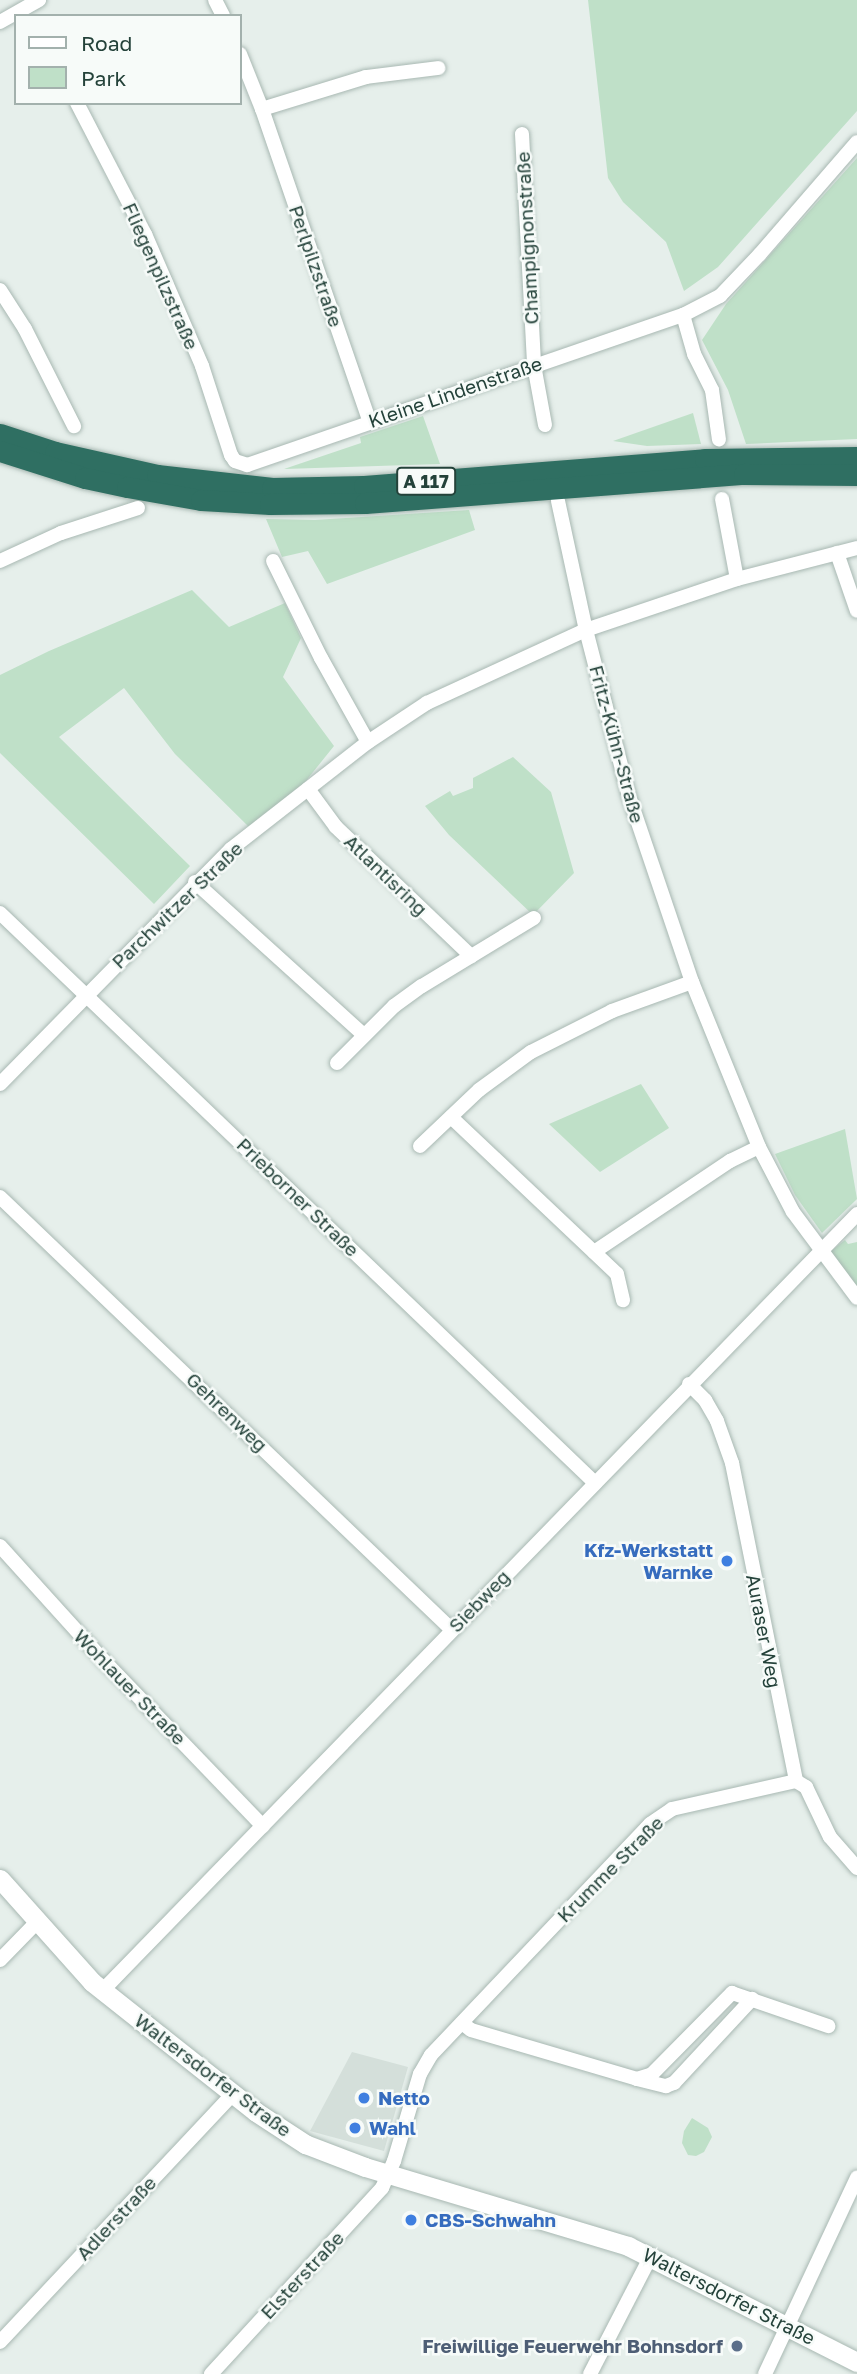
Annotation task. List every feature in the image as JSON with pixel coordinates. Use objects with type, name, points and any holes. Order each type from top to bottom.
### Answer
[{"type":"highway","name":"A 117","points":[[0,433],[55,452],[157,475],[272,488],[364,486],[705,459],[857,457]]},
{"type":"highway","name":"A 117","points":[[0,451],[85,478],[127,487],[201,500],[270,504],[365,503],[744,474],[857,475]]},
{"type":"street","points":[[0,22],[39,0]]},
{"type":"street","name":"Perlpilzstraße","points":[[242,59],[262,109],[370,422]]},
{"type":"street","points":[[262,109],[366,76],[438,68]]},
{"type":"street","name":"Fliegenpilzstraße","points":[[78,105],[145,233],[202,366],[231,455]]},
{"type":"street","name":"Champignonstraße","points":[[522,134],[534,365],[545,425]]},
{"type":"street","name":"Kleine Lindenstraße","points":[[231,455],[240,464],[256,463],[682,315],[719,296],[857,142]]},
{"type":"street","points":[[0,290],[74,426]]},
{"type":"street","points":[[682,315],[694,354],[712,390],[719,440]]},
{"type":"street","points":[[722,499],[737,579]]},
{"type":"street","name":"Fritz-Kühn-Straße","points":[[558,501],[586,630],[629,796],[692,982],[759,1147],[793,1212],[857,1298]]},
{"type":"street","points":[[0,561],[72,529],[138,508]]},
{"type":"street","name":"Parchwitzer Straße","points":[[0,1084],[195,882],[231,849],[368,742],[427,703],[586,630],[737,579],[857,548]]},
{"type":"street","points":[[837,553],[857,611]]},
{"type":"street","points":[[273,561],[368,742]]},
{"type":"street","name":"Atlantisring","points":[[308,789],[335,827],[471,956]]},
{"type":"street","points":[[195,882],[364,1035]]},
{"type":"street","name":"Prieborner Straße","points":[[0,913],[595,1483]]},
{"type":"street","points":[[337,1063],[404,1000],[534,918]]},
{"type":"street","points":[[419,1146],[497,1075],[573,1028],[692,982]]},
{"type":"street","points":[[451,1117],[617,1274],[623,1300]]},
{"type":"street","points":[[594,1252],[730,1161],[759,1147]]},
{"type":"street","name":"Gehrenweg","points":[[0,1197],[452,1630]]},
{"type":"street","name":"Siebweg","points":[[103,1990],[857,1214]]},
{"type":"street","name":"Auraser Weg","points":[[689,1384],[714,1415],[732,1463],[796,1781],[806,1787],[830,1837],[857,1867]]},
{"type":"street","name":"Wohlauer Straße","points":[[0,1546],[104,1661],[263,1826]]},
{"type":"street","name":"Krumme Straße","points":[[390,2174],[425,2063],[658,1817],[672,1809],[796,1781]]},
{"type":"street","name":"Waltersdorfer Straße","points":[[0,1879],[37,1922],[103,1990],[233,2094],[305,2144],[327,2154],[390,2174],[601,2236],[651,2256],[857,2362]]},
{"type":"street","points":[[0,1961],[37,1922]]},
{"type":"street","points":[[637,2079],[652,2074],[732,1993],[828,2026]]},
{"type":"street","points":[[462,2023],[471,2030],[666,2086],[674,2083],[752,1999]]},
{"type":"street","name":"Adlerstraße","points":[[1,2340],[233,2094]]},
{"type":"street","name":"Elsterstraße","points":[[211,2374],[382,2188],[390,2174]]},
{"type":"street","points":[[765,2374],[857,2178]]},
{"type":"street","points":[[590,2374],[651,2256]]},
{"type":"shaded area","name":"Netto","points":[[352,2052],[408,2067],[384,2151],[310,2131]]},
{"type":"green space","points":[[588,0],[857,0],[857,111],[718,267],[684,291],[666,242],[623,202],[608,178]]},
{"type":"green space","points":[[857,158],[857,439],[746,444],[728,390],[702,340],[726,304]]},
{"type":"green space","points":[[693,413],[701,444],[647,446],[613,441]]},
{"type":"green space","points":[[423,416],[440,464],[284,469],[361,443],[360,437]]},
{"type":"green space","points":[[469,510],[475,530],[327,584],[308,551],[282,557],[266,519],[315,520]]},
{"type":"green space","points":[[192,590],[229,627],[285,603],[301,638],[283,677],[334,746],[301,787],[249,827],[175,754],[124,688],[59,737],[190,866],[154,904],[0,753],[0,675],[49,651]]},
{"type":"green space","points":[[513,757],[551,792],[574,873],[533,915],[449,835],[425,806],[450,791],[453,796],[473,788],[473,778]]},
{"type":"green space","points":[[641,1084],[669,1128],[600,1172],[549,1124]]},
{"type":"green space","points":[[845,1129],[857,1199],[822,1233],[795,1195],[775,1154]]},
{"type":"green space","points":[[845,1240],[848,1244],[857,1242],[857,1290],[831,1251]]},
{"type":"green space","points":[[692,2118],[708,2128],[712,2137],[704,2152],[696,2156],[688,2155],[682,2143],[684,2131]]},
{"type":"place","name":"Kfz-Werkstatt Warnke","points":[[727,1561]]},
{"type":"place","name":"Netto","points":[[364,2098]]},
{"type":"place","name":"Wahl","points":[[355,2128]]},
{"type":"place","name":"CBS-Schwahn","points":[[411,2220]]},
{"type":"place","name":"Freiwillige Feuerwehr Bohnsdorf","points":[[737,2346]]}]
